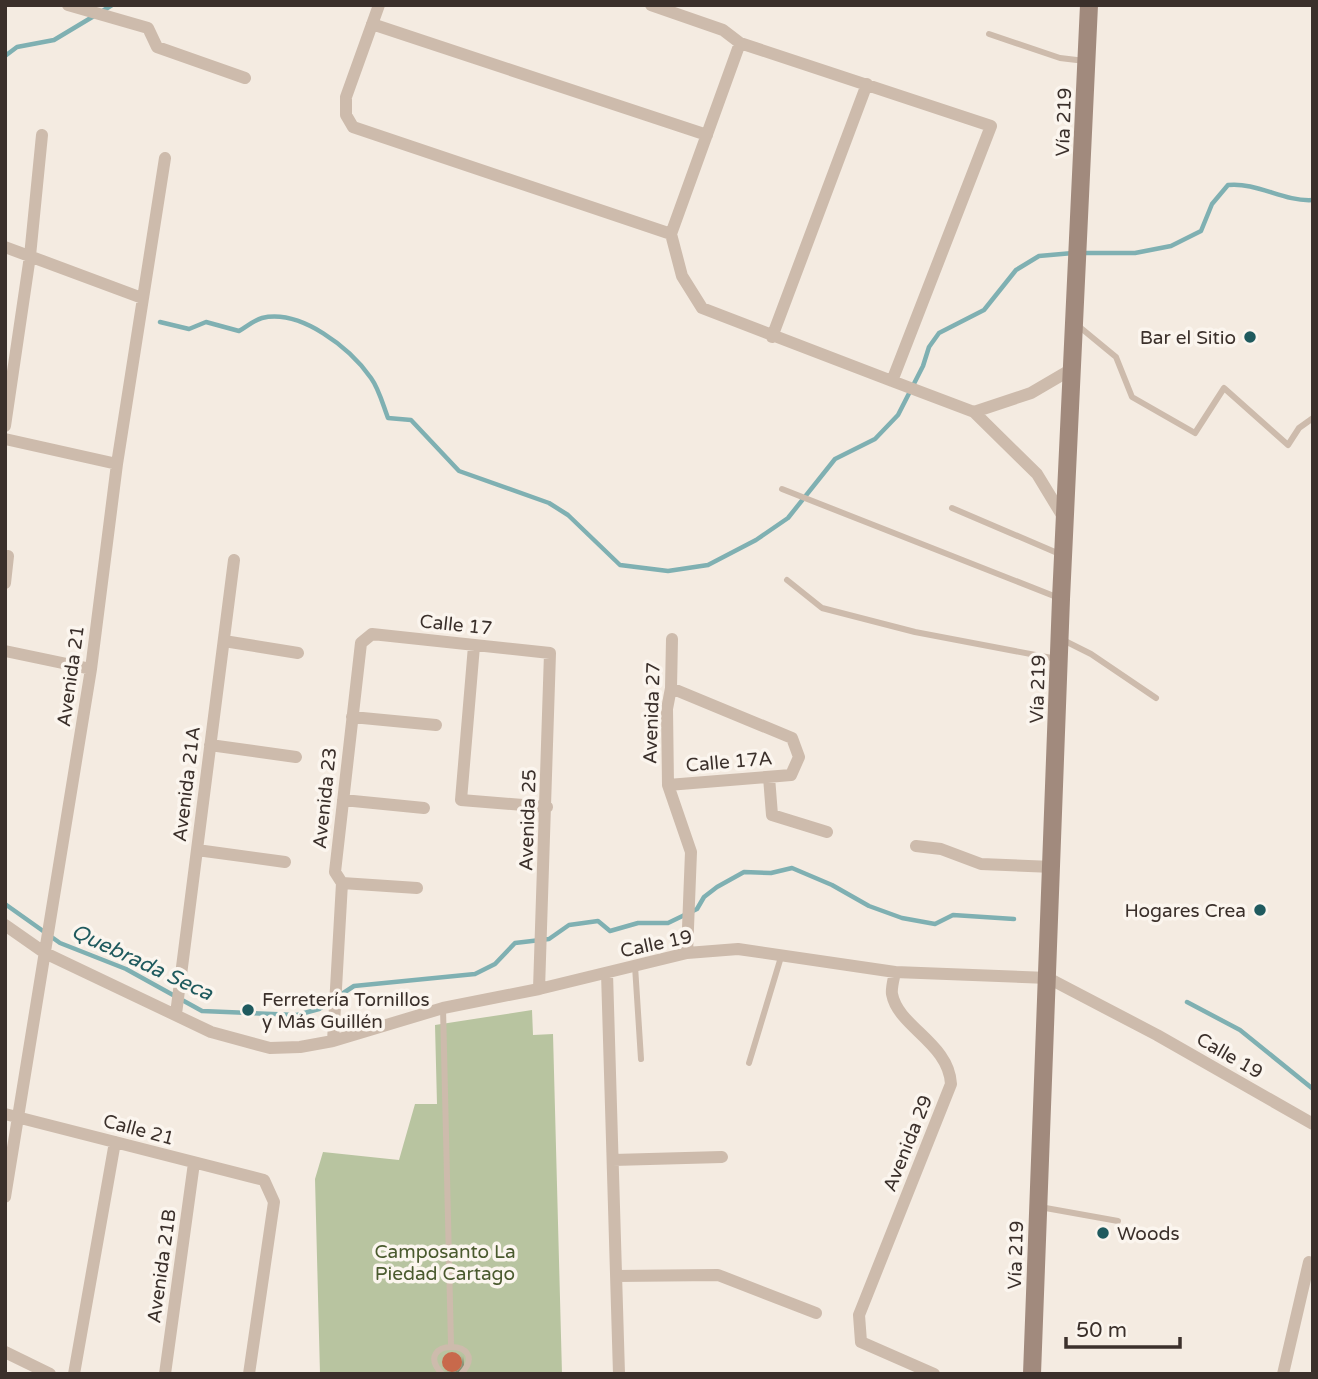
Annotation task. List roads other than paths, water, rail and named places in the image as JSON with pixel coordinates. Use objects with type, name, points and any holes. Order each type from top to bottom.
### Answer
[{"type":"main road","name":"Vía 219","points":[[1032,1374],[1061,599],[1089,5]]},
{"type":"street","points":[[68,5],[148,28],[158,47],[245,78]]},
{"type":"street","points":[[379,5],[346,97],[346,115],[353,127],[671,234]]},
{"type":"street","points":[[652,5],[723,30],[740,43],[991,126],[892,381]]},
{"type":"street","points":[[372,24],[706,135]]},
{"type":"street","points":[[740,43],[671,234],[682,276],[702,308],[974,412],[1037,474],[1065,521]]},
{"type":"street","points":[[772,337],[867,84]]},
{"type":"street","points":[[5,426],[30,256],[42,135]]},
{"type":"street","name":"Avenida 21","points":[[5,1197],[12,1116],[45,953],[91,669],[117,464],[164,158]]},
{"type":"street","points":[[5,247],[142,298]]},
{"type":"street","points":[[974,412],[1031,393],[1072,369]]},
{"type":"street","points":[[5,439],[117,464]]},
{"type":"street","points":[[5,583],[8,556]]},
{"type":"street","name":"Avenida 21A","points":[[176,1014],[234,560]]},
{"type":"street","name":"Calle 17","points":[[361,643],[372,634],[550,653]]},
{"type":"street","name":"Avenida 27","points":[[672,639],[671,688],[667,709],[668,785],[691,852],[687,953]]},
{"type":"street","points":[[224,641],[298,653]]},
{"type":"street","name":"Avenida 23","points":[[333,1041],[342,883],[335,872],[361,643]]},
{"type":"street","points":[[474,646],[461,800],[547,807]]},
{"type":"street","points":[[5,651],[91,669]]},
{"type":"street","name":"Avenida 25","points":[[539,989],[550,653]]},
{"type":"street","name":"Calle 17A","points":[[668,785],[791,775],[799,757],[792,738],[671,688]]},
{"type":"street","points":[[352,717],[436,725]]},
{"type":"street","points":[[210,746],[296,757]]},
{"type":"street","points":[[769,777],[772,815],[827,832]]},
{"type":"street","points":[[343,800],[424,808]]},
{"type":"street","points":[[916,846],[941,849],[981,864],[1053,867]]},
{"type":"street","points":[[197,850],[285,862]]},
{"type":"street","points":[[342,883],[417,888]]},
{"type":"street","name":"Calle 19","points":[[5,925],[45,953],[211,1032],[270,1048],[300,1047],[333,1041],[443,1008],[539,989],[687,953],[738,949],[895,972],[1048,978],[1157,1035],[1313,1124]]},
{"type":"street","name":"Avenida 29","points":[[895,972],[892,995],[946,1062],[951,1084],[859,1315],[861,1342],[934,1374]]},
{"type":"street","points":[[607,973],[619,1374]]},
{"type":"street","name":"Calle 21","points":[[12,1116],[264,1180],[274,1202],[249,1374]]},
{"type":"street","points":[[74,1374],[115,1142]]},
{"type":"street","points":[[612,1160],[722,1157]]},
{"type":"street","name":"Avenida 21B","points":[[165,1374],[194,1163]]},
{"type":"street","points":[[1283,1374],[1309,1262]]},
{"type":"street","points":[[616,1276],[718,1275],[816,1313]]},
{"type":"street","points":[[5,1352],[50,1374]]},
{"type":"lane","points":[[989,34],[1060,58],[1087,62]]},
{"type":"lane","points":[[1076,323],[1116,356],[1132,397],[1195,433],[1224,388],[1288,445],[1299,428],[1313,418]]},
{"type":"lane","points":[[782,489],[1061,599]]},
{"type":"lane","points":[[951,508],[1064,555]]},
{"type":"lane","points":[[787,580],[822,608],[915,632],[1059,659]]},
{"type":"lane","points":[[1060,638],[1156,698]]},
{"type":"lane","points":[[749,1063],[781,957]]},
{"type":"lane","points":[[635,966],[641,1059]]},
{"type":"lane","points":[[443,1008],[451,1345]]},
{"type":"lane","points":[[1038,1207],[1118,1221]]},
{"type":"lane","points":[[442,1374],[437,1367],[436,1357],[442,1348],[451,1345],[461,1349],[467,1358],[461,1374]]},
{"type":"waterway","points":[[101,12],[112,5]]},
{"type":"waterway","points":[[5,56],[17,47],[54,40],[94,16]]},
{"type":"waterway","points":[[1081,253],[1135,253],[1171,246],[1201,231],[1212,204],[1228,185],[1250,186],[1291,198],[1313,200]]},
{"type":"waterway","points":[[160,322],[189,329],[206,322],[239,331],[262,318],[293,319],[308,325],[338,343],[362,366],[376,387],[388,418],[411,420],[459,471],[549,503],[568,515],[620,565],[668,571],[708,565],[756,540],[788,518],[835,459],[875,439],[898,415],[923,366],[929,347],[939,333],[984,310],[1016,270],[1039,256],[1073,253]]},
{"type":"waterway","name":"Quebrada Seca","points":[[5,904],[60,943],[126,969],[202,1011],[297,1015],[319,1009],[354,986],[475,974],[495,964],[515,943],[549,939],[569,925],[598,921],[610,931],[638,923],[668,923],[697,909],[704,897],[744,872],[771,873],[792,868],[832,885],[869,906],[902,918],[935,924],[953,915],[1014,919]]},
{"type":"waterway","name":"Quebrada Seca","points":[[1187,1002],[1240,1030],[1313,1089]]},
{"type":"place","name":"Bar el Sitio","points":[[1250,337]]},
{"type":"place","name":"Hogares Crea","points":[[1260,910]]},
{"type":"place","name":"Ferretería Tornillos y Más Guillén","points":[[248,1010]]},
{"type":"place","name":"Woods","points":[[1103,1233]]},
{"type":"park label","name":"Camposanto La Piedad Cartago","points":[[445,1262]]}]
